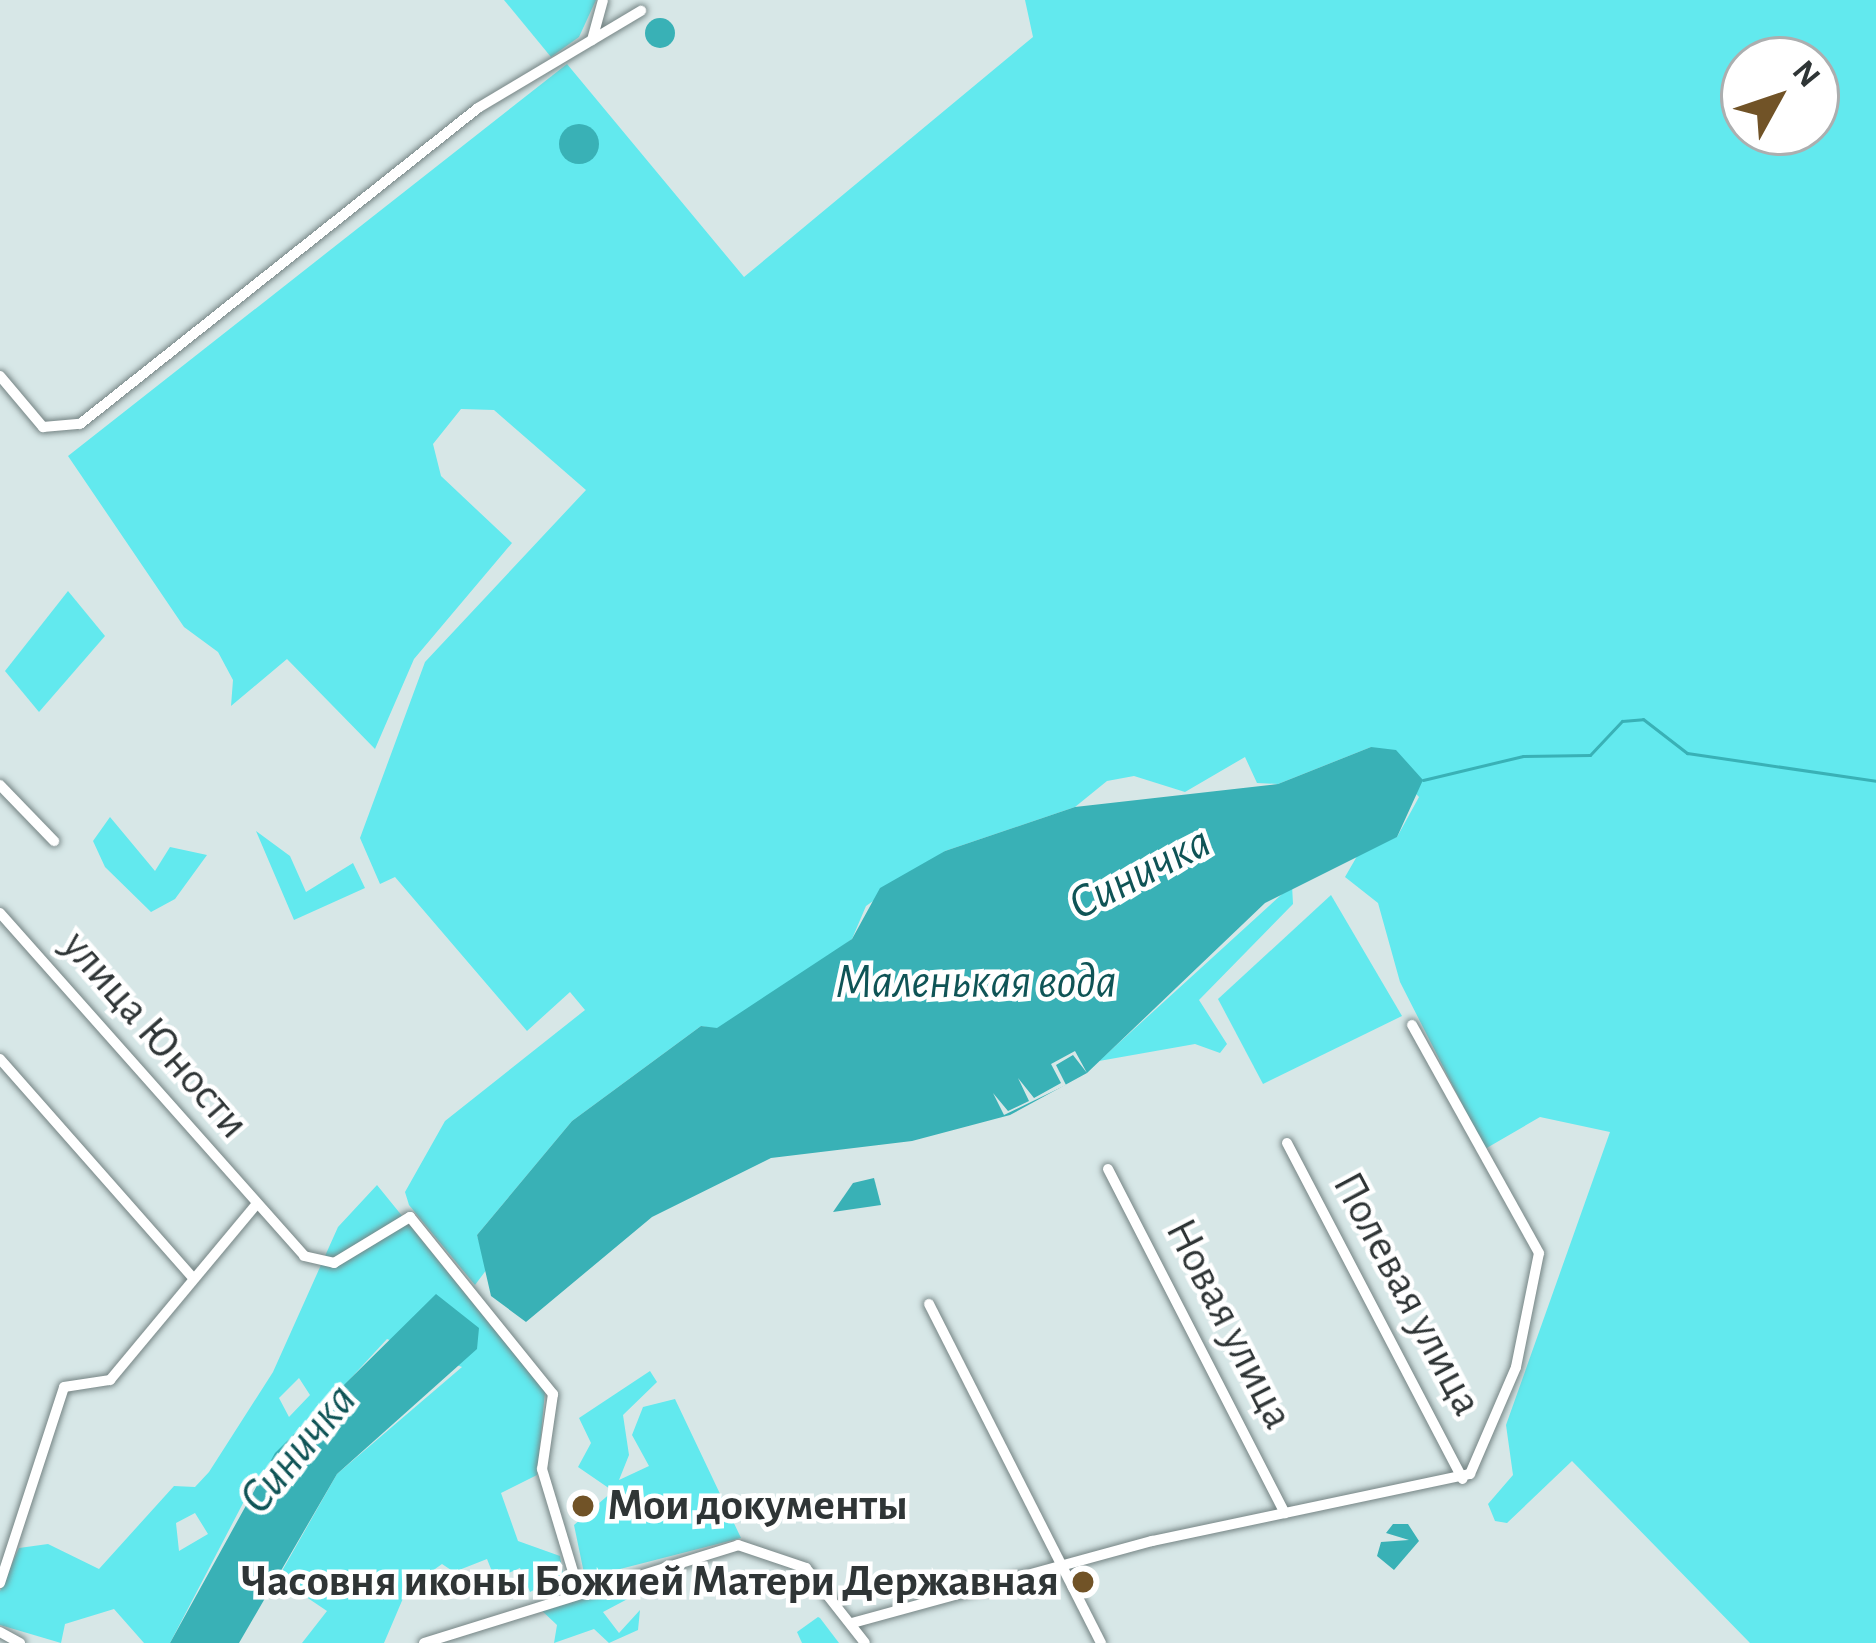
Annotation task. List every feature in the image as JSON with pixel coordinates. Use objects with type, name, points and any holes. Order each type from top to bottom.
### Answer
[{"type":"street","points":[[592,40],[603,0]]},
{"type":"street","points":[[0,376],[43,427],[80,424],[478,108],[641,11]]},
{"type":"street","points":[[0,785],[54,841]]},
{"type":"street","name":"улица Юности","points":[[0,913],[256,1205],[324,1264],[410,1217],[553,1394],[542,1469],[578,1588]]},
{"type":"street","points":[[852,1623],[1285,1513],[1459,1480],[1516,1367],[1539,1253],[1412,1025]]},
{"type":"street","points":[[0,1059],[191,1276]]},
{"type":"street","name":"Полевая улица","points":[[1287,1143],[1459,1480]]},
{"type":"street","name":"Новая улица","points":[[1108,1169],[1285,1513]]},
{"type":"street","points":[[0,1583],[64,1388],[110,1381],[191,1276],[256,1205]]},
{"type":"street","points":[[928,1304],[1101,1643]]},
{"type":"street","points":[[424,1643],[578,1588],[743,1545],[806,1568],[865,1643]]},
{"type":"street","points":[[0,1632],[20,1643]]},
{"type":"shaded area","points":[[504,0],[596,0],[579,37],[551,57]]},
{"type":"shaded area","points":[[1025,0],[1876,0],[1876,1643],[1750,1643],[1572,1461],[1507,1523],[1495,1521],[1488,1504],[1513,1475],[1506,1425],[1610,1132],[1540,1117],[1485,1149],[1400,982],[1378,903],[1345,877],[1364,844],[1397,837],[1419,797],[1371,747],[1278,784],[1257,783],[1245,757],[1185,792],[1134,776],[1107,781],[1075,807],[945,851],[866,906],[852,939],[820,963],[717,1029],[701,1026],[572,1121],[477,1235],[487,1269],[475,1285],[409,1205],[405,1192],[445,1121],[585,1010],[570,992],[527,1031],[395,877],[380,884],[360,838],[425,662],[586,490],[494,410],[461,409],[433,444],[441,476],[512,543],[414,659],[375,749],[287,659],[231,706],[233,680],[218,652],[184,627],[68,456],[567,64],[744,277],[1033,37]]},
{"type":"shaded area","points":[[68,591],[105,636],[39,712],[5,671]]},
{"type":"shaded area","points":[[110,817],[155,871],[170,847],[207,855],[175,899],[151,912],[105,867],[93,841]]},
{"type":"shaded area","points":[[256,831],[290,856],[306,892],[353,863],[365,888],[294,920]]},
{"type":"shaded area","points":[[1292,885],[1293,904],[1199,1000],[1227,1044],[1220,1053],[1195,1044],[1099,1061]]},
{"type":"shaded area","points":[[1331,895],[1402,1016],[1263,1084],[1218,999]]},
{"type":"shaded area","points":[[377,1185],[545,1392],[537,1475],[501,1493],[518,1541],[560,1556],[563,1575],[530,1592],[520,1568],[495,1579],[487,1559],[454,1572],[442,1564],[407,1589],[384,1643],[302,1643],[327,1611],[278,1578],[337,1474],[462,1367],[387,1339],[253,1484],[170,1643],[144,1643],[114,1609],[65,1624],[61,1643],[0,1625],[0,1591],[19,1548],[48,1544],[99,1569],[174,1486],[195,1487],[209,1472],[273,1372],[338,1227]],"holes":[[[299,1378],[310,1395],[289,1417],[279,1398]],[[195,1513],[208,1534],[179,1551],[176,1523]]]},
{"type":"shaded area","points":[[650,1371],[657,1382],[623,1415],[629,1455],[619,1480],[649,1466],[632,1435],[643,1407],[675,1399],[741,1538],[585,1578],[574,1525],[613,1491],[578,1467],[591,1443],[579,1418]]},
{"type":"shaded area","points":[[630,1581],[637,1594],[603,1612],[619,1633],[640,1610],[638,1630],[609,1643],[594,1629],[554,1643],[557,1625],[539,1608]]},
{"type":"shaded area","points":[[818,1617],[839,1643],[802,1643],[797,1632]]},
{"type":"water","points":[[660,18],[675,33],[660,48],[645,33]]},
{"type":"water","points":[[579,124],[593,130],[599,144],[593,158],[579,164],[565,158],[559,144],[565,130]]},
{"type":"water","name":"Маленькая вода","points":[[1371,747],[1396,750],[1423,780],[1397,837],[1265,903],[1087,1073],[1010,1115],[912,1141],[771,1158],[652,1217],[526,1322],[491,1296],[477,1235],[572,1121],[701,1026],[717,1028],[852,939],[880,888],[945,851],[1075,807],[1278,784]]},
{"type":"water","points":[[874,1178],[881,1205],[833,1212],[853,1183]]},
{"type":"water","points":[[436,1294],[479,1328],[477,1349],[337,1474],[239,1643],[170,1643],[275,1453]]},
{"type":"water","points":[[1393,1524],[1408,1524],[1419,1541],[1394,1570],[1377,1556],[1381,1542],[1409,1540],[1386,1533]]},
{"type":"pier","points":[[1075,1051],[1087,1073],[1073,1055],[1056,1065],[1066,1085],[1004,1115],[993,1093],[1008,1111],[1029,1101],[1018,1078],[1034,1098],[1061,1083],[1051,1064]]},
{"type":"waterway","name":"Синичка","points":[[1423,780],[1523,756],[1590,755],[1622,721],[1643,719],[1687,753],[1876,781]]},
{"type":"place","name":"Мои документы","points":[[583,1506]]},
{"type":"place","name":"Часовня иконы Божией Матери Державная","points":[[1083,1582]]}]
